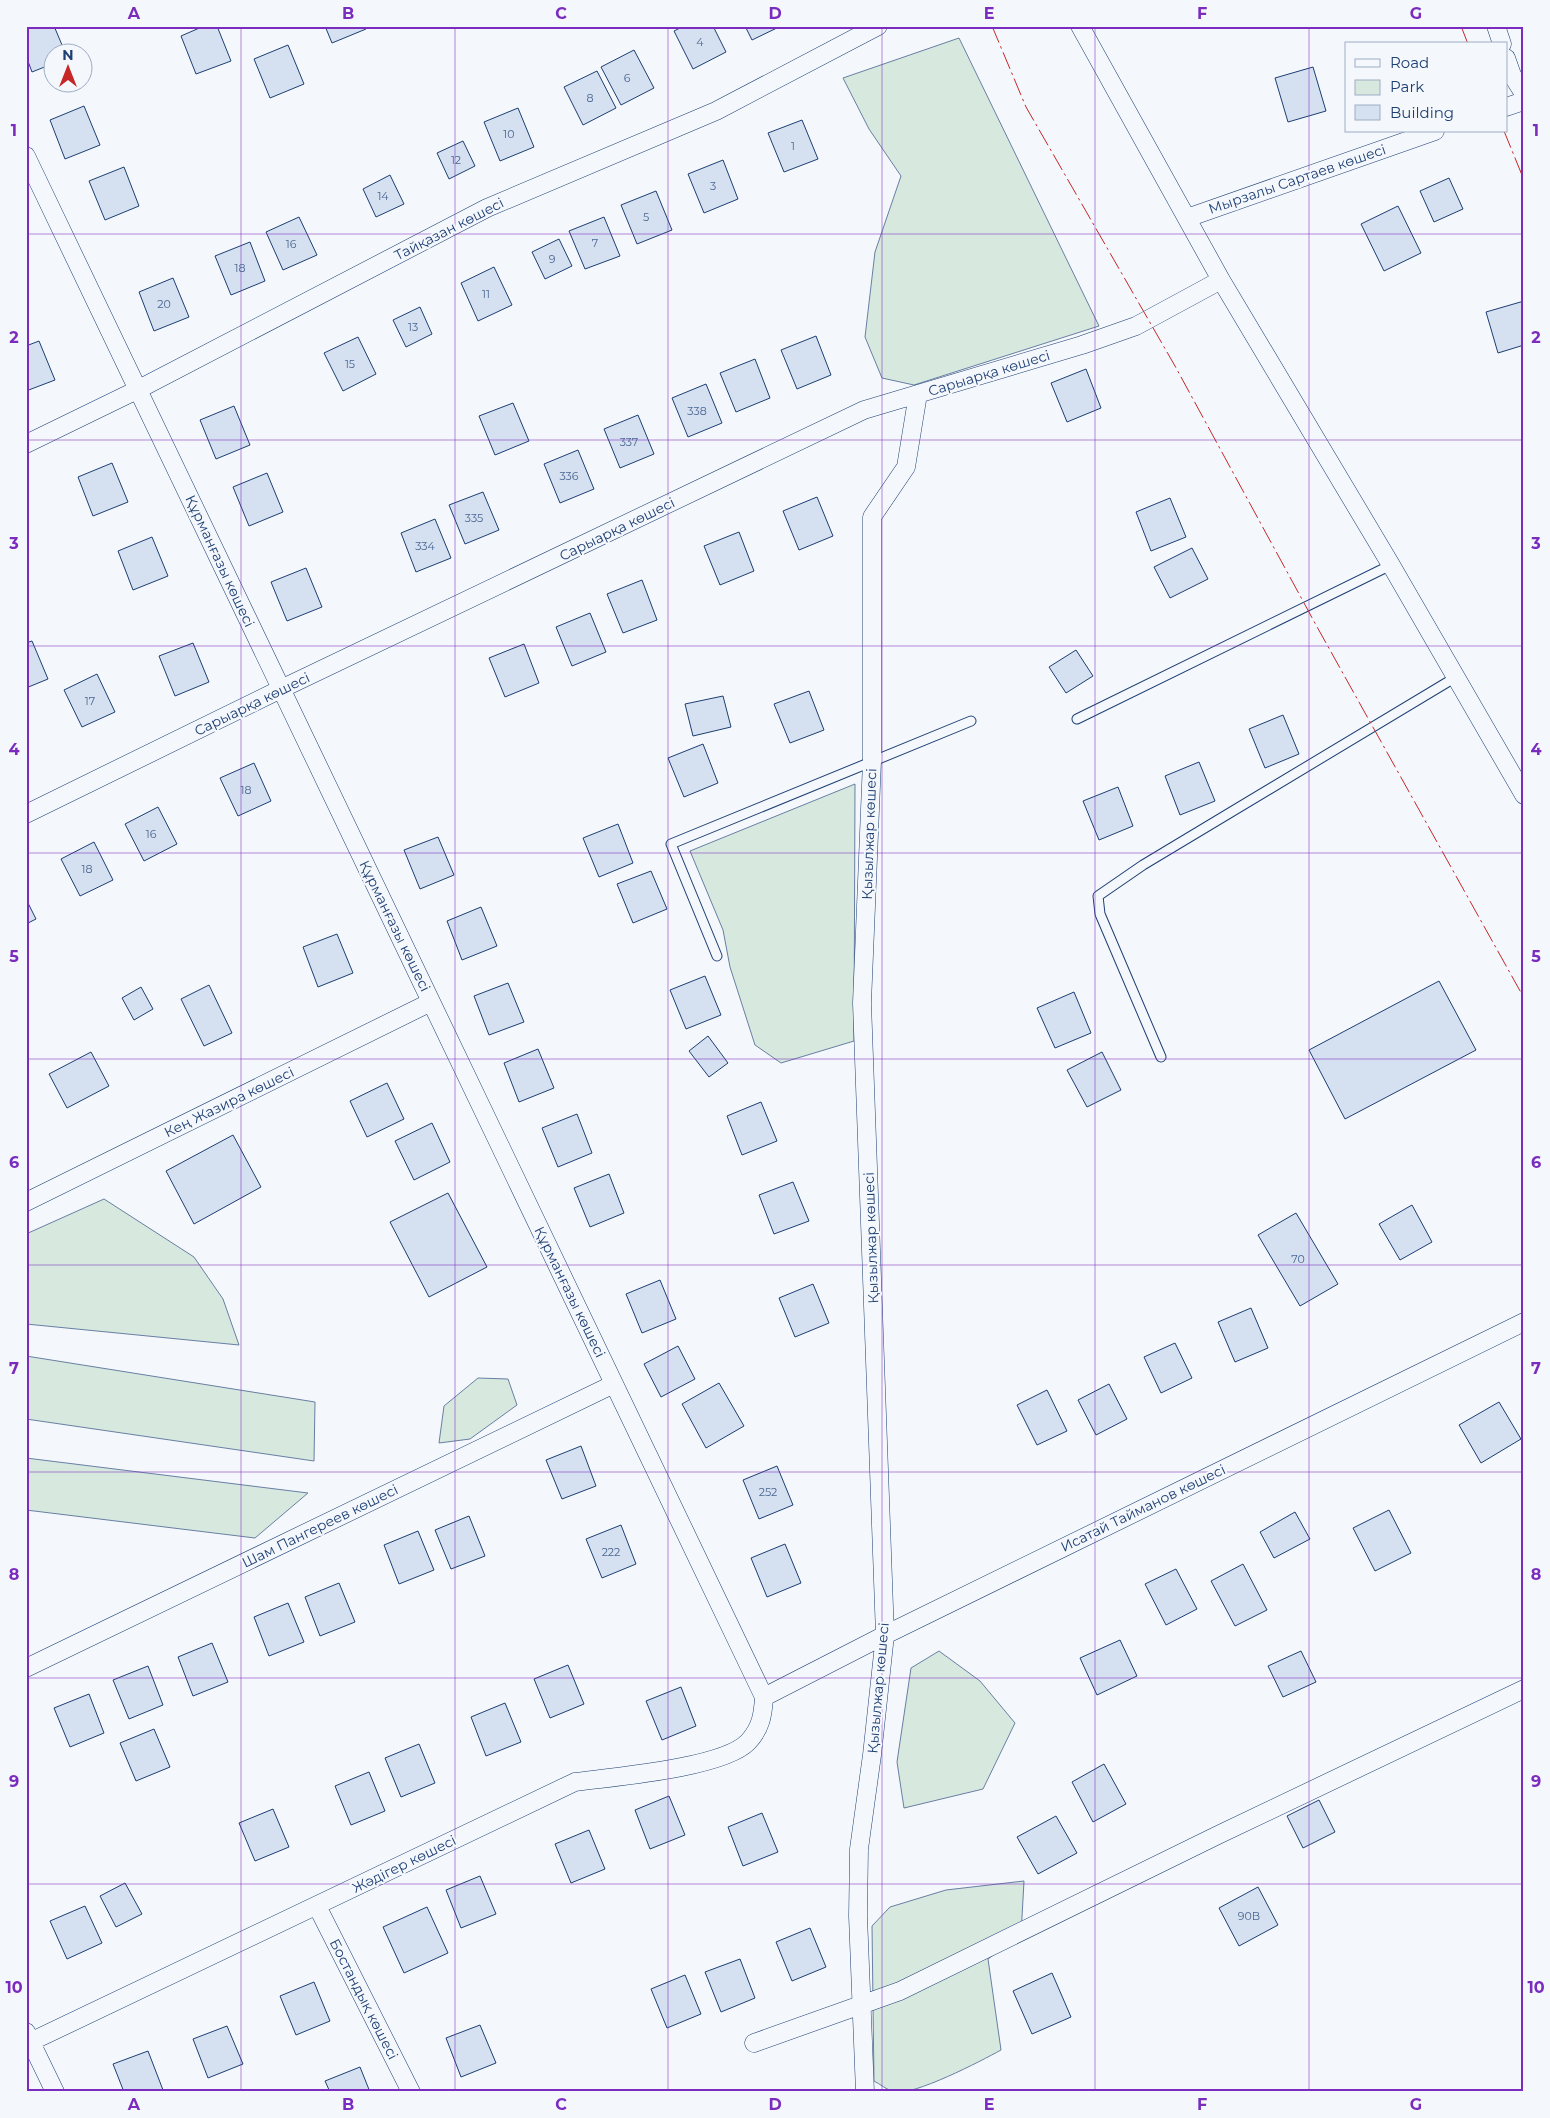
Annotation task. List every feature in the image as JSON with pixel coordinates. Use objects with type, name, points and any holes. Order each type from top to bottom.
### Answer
[{"type":"street","name":"Тайқазан көшесі","points":[[26,444],[139,389],[487,208],[716,111],[878,26]]},
{"type":"street","points":[[1080,26],[1221,280],[1524,795]]},
{"type":"street","points":[[1496,26],[1501,42]]},
{"type":"street","points":[[1508,64],[1512,75],[1524,94]]},
{"type":"street","points":[[1508,106],[1524,100]]},
{"type":"street","name":"Мырзалы Сартаев көшесі","points":[[1187,218],[1432,132]]},
{"type":"street","name":"Құрманғазы көшесі","points":[[26,156],[764,1697]]},
{"type":"street","name":"Сарыарқа көшесі","points":[[26,814],[281,689],[864,410],[1082,345],[1136,326],[1221,280]]},
{"type":"street","name":"Қызылжар көшесі","points":[[865,2092],[858,1916],[859,1849],[872,1756],[885,1635],[862,1003],[872,761],[872,517],[906,467],[918,394]]},
{"type":"street","name":"Кең Жазира көшесі","points":[[26,1202],[432,1002]]},
{"type":"street","name":"Исатай Тайманов көшесі","points":[[764,1697],[885,1635],[1524,1322]]},
{"type":"street","name":"Шам Пангереев көшесі","points":[[26,1668],[614,1384]]},
{"type":"street","points":[[754,2043],[900,1991],[1218,1835],[1524,1689]]},
{"type":"street","name":"Жәдігер көшесі","points":[[28,2039],[317,1906],[575,1782],[674,1768],[718,1759],[747,1743],[762,1721],[764,1697]]},
{"type":"street","name":"Бостандық көшесі","points":[[317,1906],[411,2092]]},
{"type":"street","points":[[28,2039],[55,2092]]},
{"type":"lane","points":[[1077,719],[1391,566]]},
{"type":"lane","points":[[1161,1058],[1100,914],[1098,896],[1143,865],[1456,677]]},
{"type":"lane","points":[[717,956],[671,844],[971,721]]},
{"type":"green space","points":[[959,38],[1099,326],[914,385],[882,378],[865,337],[875,252],[901,176],[869,129],[843,78]]},
{"type":"green space","points":[[855,784],[854,1041],[781,1063],[755,1045],[730,967],[723,930],[690,851]]},
{"type":"green space","points":[[104,1199],[194,1257],[223,1299],[239,1345],[26,1324],[26,1234]]},
{"type":"green space","points":[[26,1356],[315,1402],[314,1461],[26,1419]]},
{"type":"green space","points":[[478,1378],[508,1379],[517,1405],[470,1439],[439,1443],[444,1406]]},
{"type":"green space","points":[[26,1458],[308,1493],[255,1538],[26,1510]]},
{"type":"green space","points":[[939,1651],[980,1681],[1015,1723],[983,1789],[904,1808],[897,1762],[911,1668]]},
{"type":"green space","points":[[1024,1881],[1021,1935],[988,1959],[1001,2050],[948,2077],[904,2092],[894,2092],[874,2081],[872,1926],[890,1907],[946,1890]]},
{"type":"building","points":[[33,26],[54,26],[61,42],[42,42],[42,68],[32,72],[26,56],[26,29]]},
{"type":"building","points":[[204,26],[217,26],[231,61],[196,74],[181,36]]},
{"type":"building","points":[[325,26],[365,26],[366,29],[332,43]]},
{"type":"building","points":[[684,26],[713,26],[726,52],[693,69],[674,31]]},
{"type":"building","points":[[745,26],[781,26],[752,40]]},
{"type":"building","points":[[288,45],[304,84],[270,98],[254,59]]},
{"type":"building","points":[[634,50],[654,88],[621,105],[601,67]]},
{"type":"building","points":[[1313,67],[1326,111],[1288,122],[1275,78]]},
{"type":"building","points":[[597,71],[616,108],[583,125],[564,87]]},
{"type":"building","points":[[84,106],[100,145],[65,159],[50,120]]},
{"type":"building","points":[[518,108],[534,147],[500,161],[484,122]]},
{"type":"building","points":[[802,120],[818,159],[784,172],[768,133]]},
{"type":"building","points":[[463,141],[475,166],[449,179],[437,153]]},
{"type":"building","points":[[723,160],[738,199],[704,213],[688,174]]},
{"type":"building","points":[[124,167],[139,206],[105,220],[89,181]]},
{"type":"building","points":[[390,175],[404,204],[376,217],[363,189]]},
{"type":"building","points":[[1449,178],[1463,209],[1434,222],[1420,191]]},
{"type":"building","points":[[656,191],[672,230],[637,244],[621,205]]},
{"type":"building","points":[[1398,206],[1421,253],[1384,271],[1361,224]]},
{"type":"building","points":[[299,217],[317,255],[283,270],[266,232]]},
{"type":"building","points":[[604,217],[620,256],[585,269],[569,231]]},
{"type":"building","points":[[559,239],[572,266],[545,279],[532,252]]},
{"type":"building","points":[[250,242],[265,281],[231,295],[215,256]]},
{"type":"building","points":[[494,267],[512,305],[478,321],[461,283]]},
{"type":"building","points":[[173,278],[189,317],[154,331],[139,292]]},
{"type":"building","points":[[1524,301],[1524,345],[1498,353],[1486,312]]},
{"type":"building","points":[[420,307],[432,334],[406,347],[393,320]]},
{"type":"building","points":[[816,336],[831,375],[797,389],[781,350]]},
{"type":"building","points":[[358,337],[376,374],[343,391],[324,353]]},
{"type":"building","points":[[39,341],[55,380],[26,391],[26,346]]},
{"type":"building","points":[[755,359],[770,398],[736,412],[720,373]]},
{"type":"building","points":[[1086,369],[1101,408],[1067,422],[1051,383]]},
{"type":"building","points":[[706,384],[722,423],[688,437],[672,398]]},
{"type":"building","points":[[513,403],[529,441],[495,455],[479,416]]},
{"type":"building","points":[[234,406],[250,445],[216,459],[200,420]]},
{"type":"building","points":[[638,415],[654,454],[620,468],[604,429]]},
{"type":"building","points":[[578,450],[594,489],[560,503],[544,464]]},
{"type":"building","points":[[112,463],[128,502],[93,516],[78,477]]},
{"type":"building","points":[[267,473],[283,512],[249,526],[233,487]]},
{"type":"building","points":[[483,492],[499,530],[465,544],[449,505]]},
{"type":"building","points":[[817,497],[833,536],[799,550],[783,511]]},
{"type":"building","points":[[1170,498],[1186,537],[1151,551],[1136,512]]},
{"type":"building","points":[[435,519],[451,558],[416,572],[401,533]]},
{"type":"building","points":[[739,532],[754,571],[720,585],[704,546]]},
{"type":"building","points":[[152,537],[168,576],[133,590],[118,551]]},
{"type":"building","points":[[1192,548],[1208,579],[1170,598],[1154,567]]},
{"type":"building","points":[[306,568],[322,607],[287,621],[271,582]]},
{"type":"building","points":[[642,580],[657,620],[623,633],[607,594]]},
{"type":"building","points":[[590,613],[606,652],[572,666],[556,627]]},
{"type":"building","points":[[32,641],[48,679],[26,688],[26,643]]},
{"type":"building","points":[[193,643],[209,682],[175,696],[159,656]]},
{"type":"building","points":[[524,644],[539,683],[505,697],[489,658]]},
{"type":"building","points":[[1076,650],[1093,676],[1066,693],[1049,667]]},
{"type":"building","points":[[97,674],[115,712],[82,727],[64,690]]},
{"type":"building","points":[[809,691],[824,730],[790,743],[774,704]]},
{"type":"building","points":[[723,696],[731,727],[693,736],[685,704]]},
{"type":"building","points":[[1283,715],[1299,754],[1265,768],[1249,729]]},
{"type":"building","points":[[703,744],[718,783],[684,797],[668,758]]},
{"type":"building","points":[[1199,762],[1215,801],[1180,815],[1165,776]]},
{"type":"building","points":[[254,763],[271,801],[238,816],[220,778]]},
{"type":"building","points":[[1118,787],[1133,826],[1099,840],[1083,801]]},
{"type":"building","points":[[158,807],[177,844],[144,861],[125,824]]},
{"type":"building","points":[[618,824],[633,863],[599,877],[583,838]]},
{"type":"building","points":[[438,837],[454,875],[420,889],[404,850]]},
{"type":"building","points":[[94,842],[113,880],[80,896],[61,859]]},
{"type":"building","points":[[651,871],[667,909],[633,923],[617,884]]},
{"type":"building","points":[[26,899],[36,919],[26,924]]},
{"type":"building","points":[[481,907],[497,946],[462,960],[447,921]]},
{"type":"building","points":[[337,934],[353,973],[318,987],[303,947]]},
{"type":"building","points":[[705,976],[721,1015],[686,1029],[670,990]]},
{"type":"building","points":[[1439,981],[1476,1050],[1345,1119],[1309,1050]]},
{"type":"building","points":[[508,983],[524,1022],[489,1035],[474,996]]},
{"type":"building","points":[[209,985],[232,1033],[204,1046],[181,999]]},
{"type":"building","points":[[141,987],[153,1009],[134,1020],[122,998]]},
{"type":"building","points":[[1074,992],[1091,1033],[1055,1048],[1037,1008]]},
{"type":"building","points":[[708,1036],[728,1063],[709,1077],[689,1051]]},
{"type":"building","points":[[538,1049],[554,1088],[519,1102],[504,1063]]},
{"type":"building","points":[[91,1052],[109,1086],[67,1108],[49,1074]]},
{"type":"building","points":[[1102,1052],[1121,1090],[1087,1107],[1067,1070]]},
{"type":"building","points":[[387,1083],[404,1119],[367,1137],[350,1101]]},
{"type":"building","points":[[761,1102],[777,1141],[742,1155],[727,1116]]},
{"type":"building","points":[[577,1114],[592,1153],[558,1167],[542,1128]]},
{"type":"building","points":[[432,1123],[450,1162],[414,1180],[395,1141]]},
{"type":"building","points":[[233,1135],[261,1187],[194,1224],[166,1171]]},
{"type":"building","points":[[609,1174],[624,1213],[590,1227],[574,1188]]},
{"type":"building","points":[[793,1182],[809,1221],[774,1234],[759,1195]]},
{"type":"building","points":[[448,1193],[487,1267],[429,1297],[390,1222]]},
{"type":"building","points":[[1412,1205],[1432,1242],[1400,1260],[1379,1224]]},
{"type":"building","points":[[1296,1213],[1338,1284],[1300,1306],[1258,1235]]},
{"type":"building","points":[[660,1280],[676,1319],[642,1333],[626,1294]]},
{"type":"building","points":[[813,1284],[829,1323],[795,1337],[779,1298]]},
{"type":"building","points":[[1251,1308],[1268,1348],[1235,1362],[1218,1322]]},
{"type":"building","points":[[1175,1343],[1192,1378],[1161,1393],[1144,1357]]},
{"type":"building","points":[[678,1346],[695,1379],[661,1397],[644,1364]]},
{"type":"building","points":[[719,1383],[744,1426],[706,1448],[682,1404]]},
{"type":"building","points":[[1109,1384],[1127,1419],[1096,1435],[1078,1400]]},
{"type":"building","points":[[1047,1390],[1067,1431],[1037,1445],[1017,1405]]},
{"type":"building","points":[[1499,1402],[1521,1439],[1481,1463],[1459,1425]]},
{"type":"building","points":[[581,1446],[596,1486],[562,1499],[546,1460]]},
{"type":"building","points":[[777,1466],[793,1505],[759,1519],[743,1480]]},
{"type":"building","points":[[1389,1510],[1411,1553],[1375,1571],[1353,1528]]},
{"type":"building","points":[[1295,1512],[1310,1539],[1274,1558],[1260,1532]]},
{"type":"building","points":[[469,1516],[485,1556],[451,1569],[435,1530]]},
{"type":"building","points":[[621,1525],[636,1564],[602,1578],[586,1539]]},
{"type":"building","points":[[418,1531],[434,1570],[399,1584],[384,1545]]},
{"type":"building","points":[[785,1544],[801,1583],[767,1597],[751,1558]]},
{"type":"building","points":[[1243,1564],[1267,1610],[1235,1626],[1211,1581]]},
{"type":"building","points":[[1176,1569],[1197,1609],[1166,1625],[1145,1584]]},
{"type":"building","points":[[339,1583],[355,1622],[320,1636],[305,1597]]},
{"type":"building","points":[[288,1603],[304,1642],[269,1656],[254,1617]]},
{"type":"building","points":[[1120,1640],[1137,1676],[1097,1695],[1080,1658]]},
{"type":"building","points":[[212,1643],[228,1682],[193,1696],[178,1657]]},
{"type":"building","points":[[1301,1651],[1316,1682],[1283,1697],[1268,1666]]},
{"type":"building","points":[[568,1665],[584,1704],[550,1718],[534,1679]]},
{"type":"building","points":[[148,1666],[163,1705],[129,1719],[113,1680]]},
{"type":"building","points":[[681,1687],[696,1726],[662,1740],[646,1701]]},
{"type":"building","points":[[89,1694],[104,1733],[70,1747],[54,1708]]},
{"type":"building","points":[[505,1703],[521,1742],[486,1756],[471,1717]]},
{"type":"building","points":[[154,1729],[170,1767],[136,1781],[120,1743]]},
{"type":"building","points":[[419,1744],[435,1783],[401,1797],[385,1758]]},
{"type":"building","points":[[1104,1764],[1126,1804],[1093,1822],[1072,1782]]},
{"type":"building","points":[[369,1772],[385,1811],[351,1825],[335,1786]]},
{"type":"building","points":[[669,1796],[685,1835],[650,1849],[635,1810]]},
{"type":"building","points":[[1319,1800],[1335,1832],[1303,1848],[1287,1816]]},
{"type":"building","points":[[273,1809],[289,1847],[255,1861],[239,1823]]},
{"type":"building","points":[[762,1813],[778,1852],[743,1866],[728,1827]]},
{"type":"building","points":[[1056,1816],[1077,1853],[1038,1874],[1017,1837]]},
{"type":"building","points":[[589,1830],[605,1869],[571,1883],[555,1844]]},
{"type":"building","points":[[480,1876],[496,1914],[461,1928],[446,1890]]},
{"type":"building","points":[[125,1883],[142,1914],[116,1927],[100,1896]]},
{"type":"building","points":[[1258,1887],[1278,1925],[1239,1946],[1219,1908]]},
{"type":"building","points":[[85,1906],[102,1943],[67,1959],[50,1921]]},
{"type":"building","points":[[427,1907],[448,1953],[404,1973],[383,1927]]},
{"type":"building","points":[[810,1928],[826,1967],[792,1981],[776,1942]]},
{"type":"building","points":[[740,1959],[755,1998],[721,2012],[705,1972]]},
{"type":"building","points":[[1052,1973],[1071,2017],[1032,2034],[1013,1991]]},
{"type":"building","points":[[685,1975],[701,2014],[667,2028],[651,1989]]},
{"type":"building","points":[[314,1982],[330,2021],[296,2035],[280,1996]]},
{"type":"building","points":[[480,2025],[496,2063],[461,2077],[446,2038]]},
{"type":"building","points":[[227,2026],[243,2064],[208,2078],[193,2039]]},
{"type":"building","points":[[148,2051],[163,2090],[158,2092],[124,2092],[113,2064]]},
{"type":"building","points":[[360,2067],[370,2092],[330,2092],[325,2081]]},
{"type":"power","points":[[992,26],[1026,107],[1175,366],[1316,625],[1524,998]]},
{"type":"power","points":[[1461,26],[1467,42]]},
{"type":"power","points":[[1504,132],[1524,180]]}]
